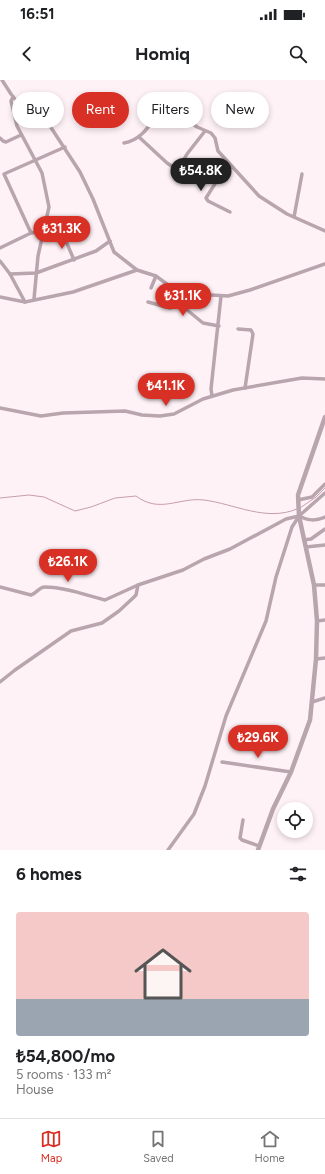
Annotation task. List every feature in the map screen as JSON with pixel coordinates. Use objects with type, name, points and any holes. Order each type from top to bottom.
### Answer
[{"type":"street","points":[[2,80],[12,95]]},
{"type":"street","points":[[124,143],[131,142],[139,137],[162,108],[168,106],[212,135],[218,151],[259,196],[294,217],[325,231]]},
{"type":"street","points":[[18,128],[43,178],[49,207],[43,231],[36,273],[34,299]]},
{"type":"street","points":[[51,128],[65,147],[87,186],[114,252],[137,270],[156,276],[182,294],[221,296],[235,295],[325,264]]},
{"type":"street","points":[[139,137],[167,163],[176,169],[179,168],[187,154],[205,131]]},
{"type":"street","points":[[0,138],[6,142],[21,135]]},
{"type":"street","points":[[31,234],[4,174],[65,147]]},
{"type":"street","points":[[230,212],[208,201],[206,198],[223,171],[231,167]]},
{"type":"street","points":[[294,217],[302,174]]},
{"type":"street","points":[[0,248],[31,234],[43,231]]},
{"type":"street","points":[[63,234],[74,260]]},
{"type":"street","points":[[10,274],[36,273],[99,250],[110,241]]},
{"type":"street","points":[[0,261],[10,274],[25,302]]},
{"type":"street","points":[[0,297],[25,302],[73,292],[137,270]]},
{"type":"street","points":[[151,288],[156,276]]},
{"type":"street","points":[[174,289],[175,297],[179,304],[203,323],[219,326]]},
{"type":"street","points":[[148,302],[170,308],[179,304],[182,294]]},
{"type":"street","points":[[212,396],[211,389],[219,326],[221,296]]},
{"type":"street","points":[[238,329],[251,330],[253,334],[245,388]]},
{"type":"street","points":[[0,408],[41,416],[63,413],[125,411],[160,416],[174,414],[198,401],[226,391],[302,378],[325,379]]},
{"type":"street","points":[[242,820],[240,838],[259,848],[273,809],[291,772],[310,720],[316,658],[317,621],[314,585],[304,540],[298,500],[303,479],[325,416]]},
{"type":"street","points":[[298,500],[312,497],[325,484]]},
{"type":"street","points":[[0,587],[31,595],[43,587],[81,593],[105,600],[138,585],[184,570],[204,559],[230,549],[286,519],[325,493]]},
{"type":"street","points":[[299,511],[308,520],[318,520],[325,517]]},
{"type":"street","points":[[168,850],[194,814],[205,786],[226,716],[266,621],[276,577],[292,527],[299,511]]},
{"type":"street","points":[[304,540],[311,539],[325,529]]},
{"type":"street","points":[[306,547],[325,545]]},
{"type":"street","points":[[0,682],[71,631],[102,623],[134,598],[138,585]]},
{"type":"street","points":[[314,585],[325,585]]},
{"type":"street","points":[[317,621],[325,620]]},
{"type":"street","points":[[316,658],[325,658]]},
{"type":"street","points":[[312,702],[325,698]]},
{"type":"street","points":[[222,762],[291,772]]},
{"type":"waterway","points":[[300,508],[316,497],[325,488]]},
{"type":"waterway","points":[[0,498],[29,495],[44,497],[75,511],[115,498],[136,496],[153,504],[170,504],[204,500],[250,511],[274,514],[285,513],[297,509]]}]
